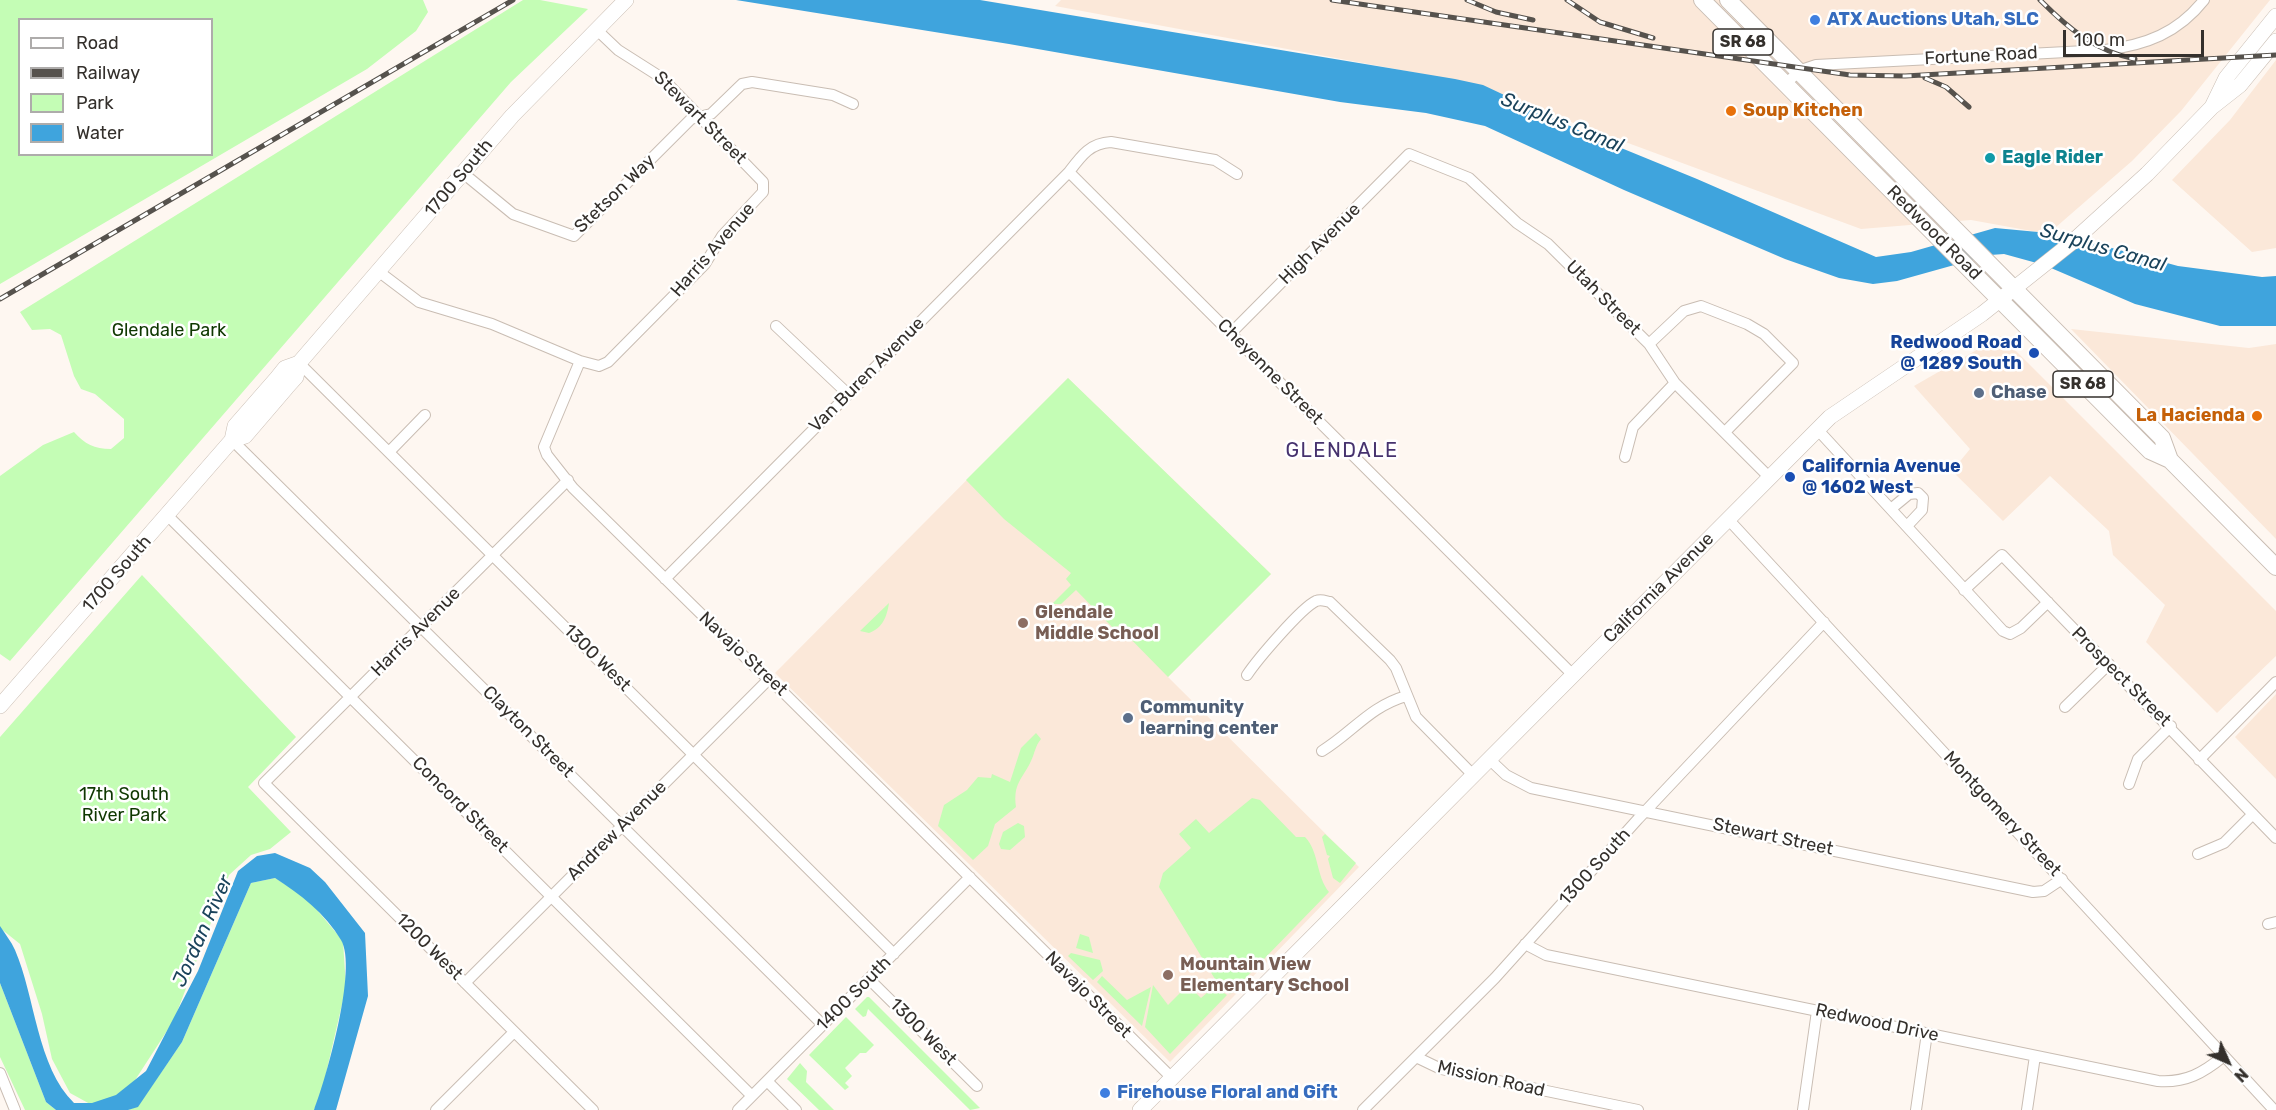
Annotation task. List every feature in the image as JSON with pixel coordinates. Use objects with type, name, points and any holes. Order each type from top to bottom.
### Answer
[{"type":"main road","name":"1700 South","points":[[0,706],[232,440],[245,436],[292,382],[299,363],[512,116],[626,0]]},
{"type":"main road","name":"Redwood Road","points":[[1702,0],[2150,451],[2170,460],[2276,567]]},
{"type":"main road","name":"Redwood Road","points":[[1728,0],[2162,438],[2170,460]]},
{"type":"main road","name":"California Avenue","points":[[2212,107],[2226,78],[2276,16]]},
{"type":"main road","name":"California Avenue","points":[[1140,1110],[1817,429],[1852,400],[1928,352],[2015,290],[2103,216],[2212,107],[2240,85],[2276,41]]},
{"type":"street","name":"Fortune Road","points":[[1785,84],[1798,72],[1816,65],[2128,47],[2146,43],[2171,31],[2186,20],[2204,0]]},
{"type":"street","name":"Stewart Street","points":[[597,30],[625,55],[657,73],[759,176],[764,192]]},
{"type":"street","points":[[701,117],[711,114],[738,87],[747,82],[833,95],[853,104]]},
{"type":"street","name":"Stetson Way","points":[[463,173],[513,214],[574,236],[691,119],[701,117]]},
{"type":"street","name":"Van Buren Avenue","points":[[665,579],[1069,172],[1090,147],[1099,142],[1111,142],[1215,160],[1237,174]]},
{"type":"street","name":"High Avenue","points":[[1231,333],[1409,154]]},
{"type":"street","name":"Utah Street","points":[[1409,154],[1469,178],[1517,223],[1548,244],[1649,344],[1675,383],[1769,477]]},
{"type":"street","name":"Cheyenne Street","points":[[1069,172],[1573,675]]},
{"type":"street","name":"Harris Avenue","points":[[580,361],[599,366],[608,362],[705,264],[722,236],[764,192]]},
{"type":"street","points":[[378,272],[419,302],[492,324],[580,361]]},
{"type":"street","points":[[1649,344],[1684,311],[1701,306],[1747,324],[1764,334],[1793,363],[1725,432]]},
{"type":"street","points":[[776,326],[848,394]]},
{"type":"street","name":"Navajo Street","points":[[580,361],[544,447],[547,455],[568,480],[665,579],[1172,1078]]},
{"type":"street","name":"1300 West","points":[[299,363],[894,954]]},
{"type":"street","points":[[1626,457],[1633,427],[1675,383]]},
{"type":"street","points":[[389,452],[425,415]]},
{"type":"street","points":[[1817,429],[1892,508],[2000,629],[2010,634],[2021,628],[2048,602]]},
{"type":"street","name":"Clayton Street","points":[[232,440],[823,1025]]},
{"type":"street","name":"Harris Avenue","points":[[264,783],[568,480]]},
{"type":"street","points":[[1892,508],[1909,494],[1918,493],[1923,498],[1922,510],[1907,525]]},
{"type":"street","name":"Concord Street","points":[[167,515],[753,1096]]},
{"type":"street","name":"Montgomery Street","points":[[1728,519],[2274,1110]]},
{"type":"street","name":"Prospect Street","points":[[1964,590],[2002,555],[2171,726],[2199,759],[2276,838]]},
{"type":"street","points":[[1247,675],[1259,656],[1311,605],[1323,600],[1336,607],[1390,660],[1396,668],[1406,696],[1423,725],[1473,775]]},
{"type":"street","name":"1300 South","points":[[1363,1110],[1525,945],[1646,811],[1824,622]]},
{"type":"street","points":[[2065,707],[2109,664]]},
{"type":"street","name":"Andrew Avenue","points":[[465,983],[768,679]]},
{"type":"street","points":[[2199,759],[2276,682]]},
{"type":"street","points":[[1322,752],[1342,739],[1372,711],[1406,696]]},
{"type":"street","points":[[2129,784],[2138,759],[2171,726]]},
{"type":"street","name":"Stewart Street","points":[[1489,759],[1506,776],[1527,787],[2033,892],[2044,891],[2062,879]]},
{"type":"street","name":"1200 West","points":[[264,783],[593,1110]]},
{"type":"street","points":[[2198,854],[2224,843],[2253,814]]},
{"type":"street","name":"1400 South","points":[[738,1110],[970,878]]},
{"type":"street","name":"Redwood Drive","points":[[1525,945],[1546,955],[2035,1056],[2173,1082],[2200,1074],[2224,1056]]},
{"type":"street","name":"1300 West","points":[[869,979],[976,1086]]},
{"type":"street","points":[[1803,1110],[1817,1011]]},
{"type":"street","points":[[436,1110],[514,1032]]},
{"type":"street","points":[[1916,1110],[1927,1033]]},
{"type":"street","points":[[2027,1110],[2035,1056]]},
{"type":"street","name":"Mission Road","points":[[1416,1057],[1441,1069],[1638,1110]]},
{"type":"street","points":[[0,1073],[3,1088],[15,1110]]},
{"type":"street","points":[[767,1081],[796,1110]]},
{"type":"shaded area","points":[[1061,0],[2270,0],[2181,111],[2132,161],[2048,234],[1971,220],[1861,229],[1460,81],[1055,6]]},
{"type":"shaded area","points":[[2276,60],[2276,248],[2252,252],[2172,180],[2230,120]]},
{"type":"shaded area","points":[[2071,329],[2249,348],[2276,344],[2276,539]]},
{"type":"shaded area","points":[[2001,336],[2276,611],[2276,656],[2217,713],[2146,642],[2165,605],[2113,555],[2109,531],[2050,476],[2003,521],[1952,471],[1970,449],[1914,386]]},
{"type":"shaded area","name":"Glendale Middle School","points":[[1068,378],[1271,574],[1168,677],[1359,867],[1170,1062],[775,673]]},
{"type":"shaded area","points":[[2276,694],[2276,779],[2235,737]]},
{"type":"green space","points":[[0,0],[423,0],[428,12],[416,31],[367,69],[0,284]]},
{"type":"green space","name":"Glendale Park","points":[[523,0],[540,0],[588,9],[511,82],[10,661],[0,654],[0,476],[43,445],[74,432],[90,445],[105,449],[111,449],[124,438],[124,419],[95,394],[81,389],[74,376],[61,335],[50,329],[32,330],[20,312]]},
{"type":"green space","points":[[1068,378],[1271,574],[1168,677],[1118,626],[1113,628],[1076,590],[1061,604],[1052,604],[1071,585],[1066,579],[1071,573],[1004,519],[966,480]]},
{"type":"green space","name":"17th South River Park","points":[[142,575],[296,737],[248,787],[291,832],[270,849],[251,855],[229,875],[174,1020],[128,1091],[104,1104],[90,1104],[70,1093],[52,1059],[42,1014],[20,944],[0,928],[0,737]]},
{"type":"green space","points":[[889,603],[885,617],[878,628],[869,633],[860,631]]},
{"type":"green space","points":[[1036,733],[1041,739],[1017,787],[1016,807],[995,824],[988,846],[973,860],[938,826],[944,805],[967,790],[978,777],[991,778],[992,774],[1010,782],[1021,748]]},
{"type":"green space","points":[[1252,798],[1260,800],[1296,837],[1305,837],[1310,843],[1322,879],[1329,892],[1230,994],[1216,986],[1218,984],[1159,887],[1163,873],[1191,848],[1179,834],[1196,819],[1209,833]]},
{"type":"green space","points":[[1018,823],[1024,826],[1025,837],[1010,850],[1001,849],[999,844],[1003,832]]},
{"type":"green space","points":[[1325,834],[1356,863],[1340,883],[1333,878],[1328,859],[1330,856],[1327,855],[1322,837]]},
{"type":"green space","points":[[275,878],[307,898],[343,941],[346,987],[322,1091],[314,1110],[128,1110],[138,1106],[182,1042],[251,883]]},
{"type":"green space","points":[[1080,934],[1089,937],[1093,953],[1076,948]]},
{"type":"green space","points":[[1071,953],[1100,960],[1103,971],[1093,980],[1068,956]]},
{"type":"green space","points":[[1102,976],[1127,1000],[1151,987],[1142,1026],[1097,982]]},
{"type":"green space","points":[[0,983],[46,1102],[56,1110],[25,1110],[0,1057]]},
{"type":"green space","points":[[1153,985],[1168,1005],[1188,985],[1201,998],[1214,987],[1227,995],[1170,1054],[1145,1027]]},
{"type":"green space","points":[[867,997],[980,1108],[970,1110],[868,1009],[866,1016],[863,1017],[855,1009]]},
{"type":"green space","points":[[846,1017],[874,1045],[866,1053],[860,1053],[845,1068],[852,1076],[845,1083],[849,1087],[845,1090],[809,1055]]},
{"type":"green space","points":[[800,1063],[807,1071],[806,1082],[834,1110],[819,1110],[787,1079]]},
{"type":"water","name":"Surplus Canal","points":[[736,0],[980,0],[1455,79],[1483,85],[1587,134],[1876,257],[1911,252],[1995,228],[2038,232],[2101,245],[2178,266],[2262,277],[2276,276],[2276,326],[2220,326],[2135,304],[2044,265],[2004,254],[1990,255],[1897,281],[1873,284],[1839,278],[1785,259],[1624,190],[1485,126],[1426,113],[1340,102],[1009,44]]},
{"type":"water","points":[[275,853],[310,868],[325,882],[365,933],[368,996],[336,1110],[314,1110],[326,1074],[338,1024],[346,974],[345,954],[335,930],[320,913],[275,878],[251,883],[182,1042],[138,1107],[128,1110],[56,1110],[46,1102],[0,983],[0,926],[22,968],[44,1051],[52,1070],[74,1103],[92,1103],[116,1095],[146,1071],[198,971],[238,871],[257,856]]},
{"type":"railway","points":[[0,299],[513,0]]},
{"type":"railway","points":[[1332,0],[1850,75],[1905,76],[2276,55]]},
{"type":"railway","points":[[1467,0],[1496,12],[1533,20]]},
{"type":"railway","points":[[1567,0],[1600,22],[1653,38]]},
{"type":"railway","points":[[2040,0],[2083,37],[2107,50],[2135,59]]},
{"type":"railway","points":[[1925,78],[1946,87],[1969,107]]},
{"type":"place","name":"ATX Auctions Utah, SLC","points":[[1815,20]]},
{"type":"place","name":"Soup Kitchen","points":[[1731,111]]},
{"type":"place","name":"Eagle Rider","points":[[1990,158]]},
{"type":"place","name":"Redwood Road @ 1289 South","points":[[2034,353]]},
{"type":"place","name":"Chase","points":[[1979,393]]},
{"type":"place","name":"La Hacienda","points":[[2257,416]]},
{"type":"place","name":"California Avenue @ 1602 West","points":[[1790,477]]},
{"type":"place","name":"Glendale Middle School","points":[[1023,623]]},
{"type":"place","name":"Community learning center","points":[[1128,718]]},
{"type":"place","name":"Mountain View Elementary School","points":[[1168,975]]},
{"type":"place","name":"Firehouse Floral and Gift","points":[[1105,1093]]},
{"type":"district","name":"GLENDALE","points":[[1342,451]]},
{"type":"water label","name":"Jordan River","points":[[203,931]]}]
